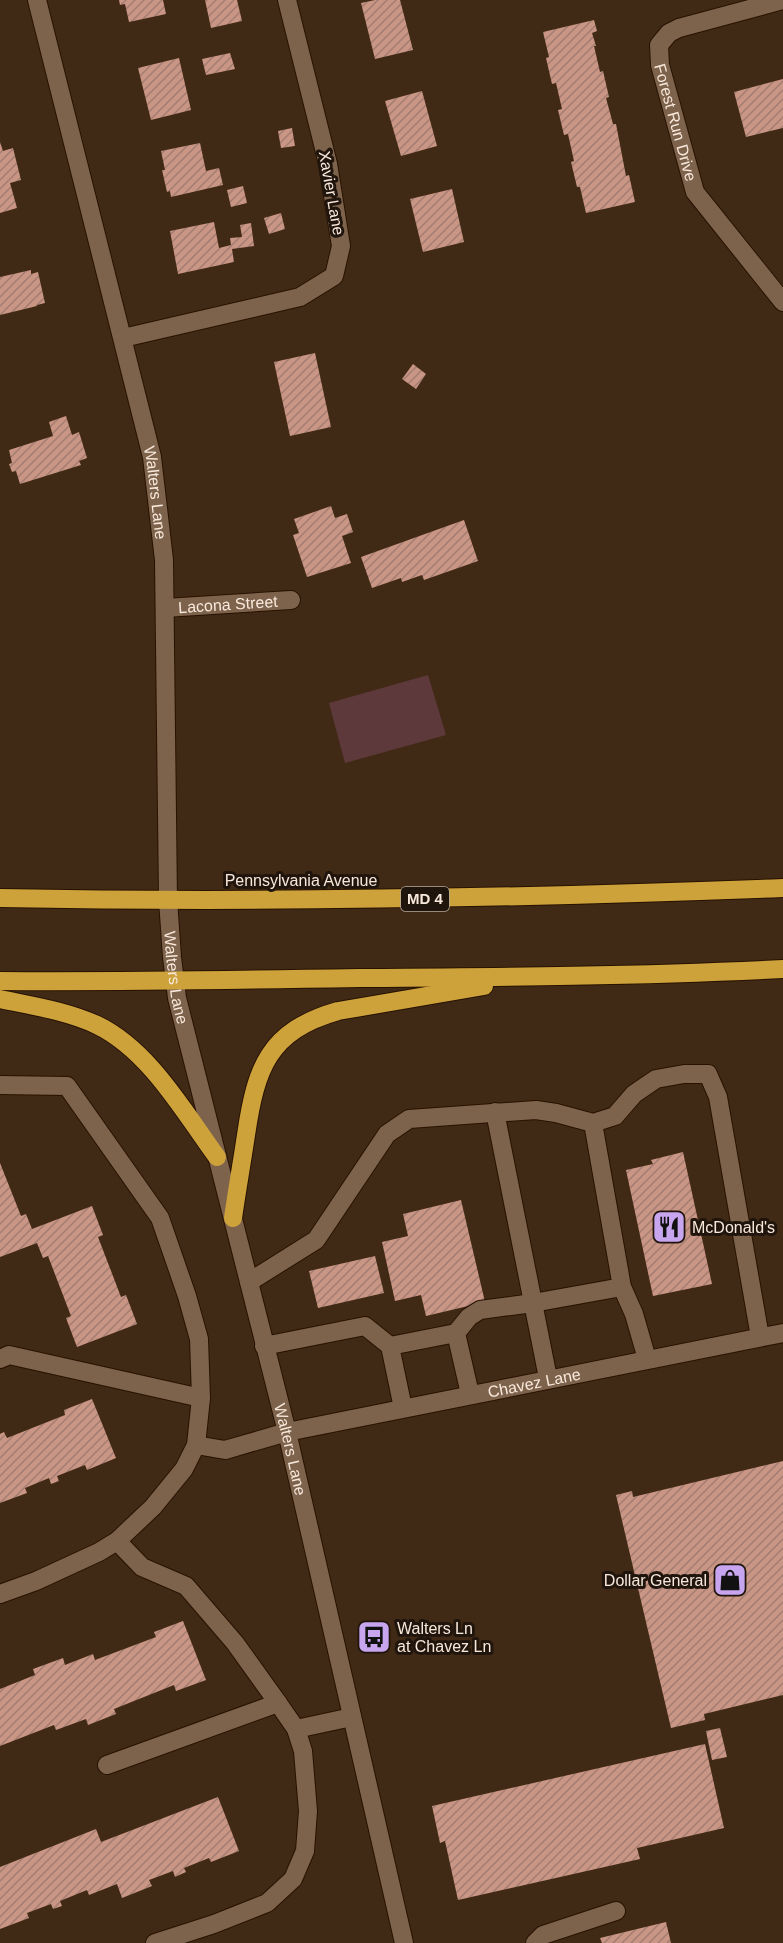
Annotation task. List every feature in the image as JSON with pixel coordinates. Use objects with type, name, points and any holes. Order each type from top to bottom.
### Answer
[{"type":"highway","name":"Pennsylvania Avenue","points":[[0,898],[168,900],[481,898],[783,888]]},
{"type":"highway","points":[[0,981],[541,976],[783,969]]},
{"type":"highway","points":[[233,1218],[254,1087],[270,1054],[282,1038],[317,1017],[338,1011],[541,976]]},
{"type":"highway","points":[[0,999],[78,1017],[114,1035],[147,1063],[217,1156]]},
{"type":"street","name":"Walters Lane","points":[[37,0],[152,457],[164,560],[168,900],[174,980],[181,1016],[287,1432],[404,1943]]},
{"type":"street","name":"Xavier Lane","points":[[123,338],[300,297],[334,276],[341,246],[328,164],[287,0]]},
{"type":"street","name":"Forest Run Drive","points":[[783,0],[679,28],[669,33],[659,45],[660,64],[695,192],[783,302]]},
{"type":"street","name":"Lacona Street","points":[[165,608],[291,600]]},
{"type":"street","points":[[249,1282],[316,1240],[387,1134],[409,1119],[536,1110],[593,1123],[615,1116],[634,1094],[656,1079],[684,1074],[708,1074],[718,1098],[760,1337]]},
{"type":"street","points":[[0,1085],[67,1086],[160,1218],[188,1296],[199,1338],[201,1398],[196,1445],[184,1469],[153,1507],[117,1541],[99,1552],[36,1581],[0,1594]]},
{"type":"street","points":[[495,1112],[548,1378]]},
{"type":"street","points":[[593,1123],[622,1287],[634,1314],[647,1359]]},
{"type":"street","points":[[390,1346],[456,1332],[469,1317],[480,1310],[622,1287]]},
{"type":"street","points":[[264,1346],[365,1326],[390,1346],[403,1408]]},
{"type":"street","points":[[456,1332],[470,1394]]},
{"type":"street","name":"Chavez Lane","points":[[196,1445],[225,1450],[287,1432],[548,1378],[783,1333]]},
{"type":"street","points":[[0,1359],[9,1355],[201,1398]]},
{"type":"street","points":[[117,1541],[142,1567],[186,1586],[235,1642],[296,1730],[303,1751],[308,1811],[305,1851],[293,1879],[267,1903],[214,1924],[155,1943]]},
{"type":"street","points":[[107,1765],[278,1703]]},
{"type":"street","points":[[296,1730],[352,1717]]},
{"type":"street","points":[[535,1943],[543,1935],[616,1911]]},
{"type":"shaded area","points":[[428,675],[446,735],[345,763],[329,703]]},
{"type":"building","points":[[119,0],[163,0],[166,14],[129,22],[125,4],[120,5]]},
{"type":"building","points":[[205,0],[237,0],[242,21],[211,28]]},
{"type":"building","points":[[375,0],[400,0],[413,50],[375,59],[361,3]]},
{"type":"building","points":[[594,20],[597,31],[592,33],[596,46],[594,46],[600,72],[603,71],[609,97],[606,98],[613,124],[616,124],[626,176],[629,175],[635,202],[586,213],[571,162],[574,161],[568,134],[564,135],[558,110],[562,109],[556,83],[552,84],[543,32]]},
{"type":"building","points":[[230,53],[235,69],[206,75],[202,59]]},
{"type":"building","points":[[179,58],[191,110],[151,120],[138,68]]},
{"type":"building","points":[[783,79],[783,128],[746,137],[734,92]]},
{"type":"building","points":[[422,91],[437,146],[401,156],[385,101]]},
{"type":"building","points":[[292,128],[295,146],[281,148],[278,131]]},
{"type":"building","points":[[0,142],[3,151],[13,148],[21,180],[10,183],[17,208],[0,213]]},
{"type":"building","points":[[200,143],[206,171],[219,168],[223,185],[171,197],[170,191],[167,192],[162,170],[165,170],[161,151]]},
{"type":"building","points":[[243,186],[247,203],[231,207],[227,190]]},
{"type":"building","points":[[452,189],[464,242],[423,252],[410,199]]},
{"type":"building","points":[[281,213],[285,229],[269,234],[264,218]]},
{"type":"building","points":[[214,222],[219,248],[231,245],[230,238],[242,237],[240,225],[251,223],[254,246],[232,249],[234,262],[178,274],[170,231]]},
{"type":"building","points":[[31,270],[31,274],[38,272],[45,303],[0,315],[0,277]]},
{"type":"building","points":[[315,353],[331,427],[290,436],[274,362]]},
{"type":"building","points":[[413,364],[426,374],[416,389],[402,379]]},
{"type":"building","points":[[66,416],[72,435],[79,432],[87,458],[79,461],[81,465],[20,484],[16,471],[12,472],[9,464],[12,463],[9,450],[53,436],[49,422]]},
{"type":"building","points":[[331,506],[335,518],[347,514],[353,532],[342,536],[351,563],[307,577],[293,535],[299,533],[294,519]]},
{"type":"building","points":[[464,520],[478,561],[424,580],[422,575],[402,582],[401,578],[372,588],[361,557]]},
{"type":"building","name":"McDonald's","points":[[683,1152],[712,1284],[653,1296],[626,1170],[653,1164],[651,1160]]},
{"type":"building","points":[[0,1163],[21,1216],[26,1214],[32,1229],[92,1206],[103,1235],[98,1237],[121,1297],[126,1295],[137,1324],[77,1347],[66,1318],[71,1316],[48,1256],[43,1258],[37,1243],[0,1257]]},
{"type":"building","points":[[461,1200],[485,1302],[426,1316],[421,1295],[395,1301],[382,1242],[408,1236],[403,1214]]},
{"type":"building","points":[[375,1256],[384,1293],[318,1308],[309,1271]]},
{"type":"building","points":[[92,1399],[116,1458],[87,1470],[85,1465],[57,1476],[59,1481],[51,1484],[49,1478],[25,1488],[27,1493],[0,1503],[0,1434],[4,1432],[7,1438],[65,1415],[64,1410]]},
{"type":"building","points":[[783,1461],[783,1695],[704,1714],[705,1720],[671,1728],[616,1495],[632,1491],[633,1497]]},
{"type":"building","points":[[183,1621],[206,1680],[176,1691],[174,1685],[114,1709],[116,1714],[88,1725],[86,1719],[56,1730],[54,1725],[0,1746],[0,1689],[35,1675],[33,1669],[63,1658],[65,1665],[93,1654],[95,1660],[156,1637],[154,1632]]},
{"type":"building","points":[[720,1728],[727,1757],[712,1760],[706,1731]]},
{"type":"building","points":[[705,1744],[724,1828],[637,1848],[640,1859],[458,1900],[445,1841],[440,1843],[432,1806]]},
{"type":"building","points":[[218,1797],[239,1851],[211,1862],[209,1858],[184,1868],[186,1872],[175,1877],[173,1871],[149,1880],[152,1886],[122,1898],[117,1884],[89,1895],[87,1890],[60,1901],[62,1906],[53,1909],[51,1904],[27,1913],[29,1918],[0,1929],[0,1867],[96,1829],[101,1842]]},
{"type":"building","points":[[666,1922],[671,1943],[602,1943],[600,1938]]},
{"type":"place","name":"McDonald's","points":[[669,1227]]},
{"type":"place","name":"Dollar General","points":[[730,1580]]},
{"type":"place","name":"Walters Ln at Chavez Ln","points":[[374,1637]]}]
